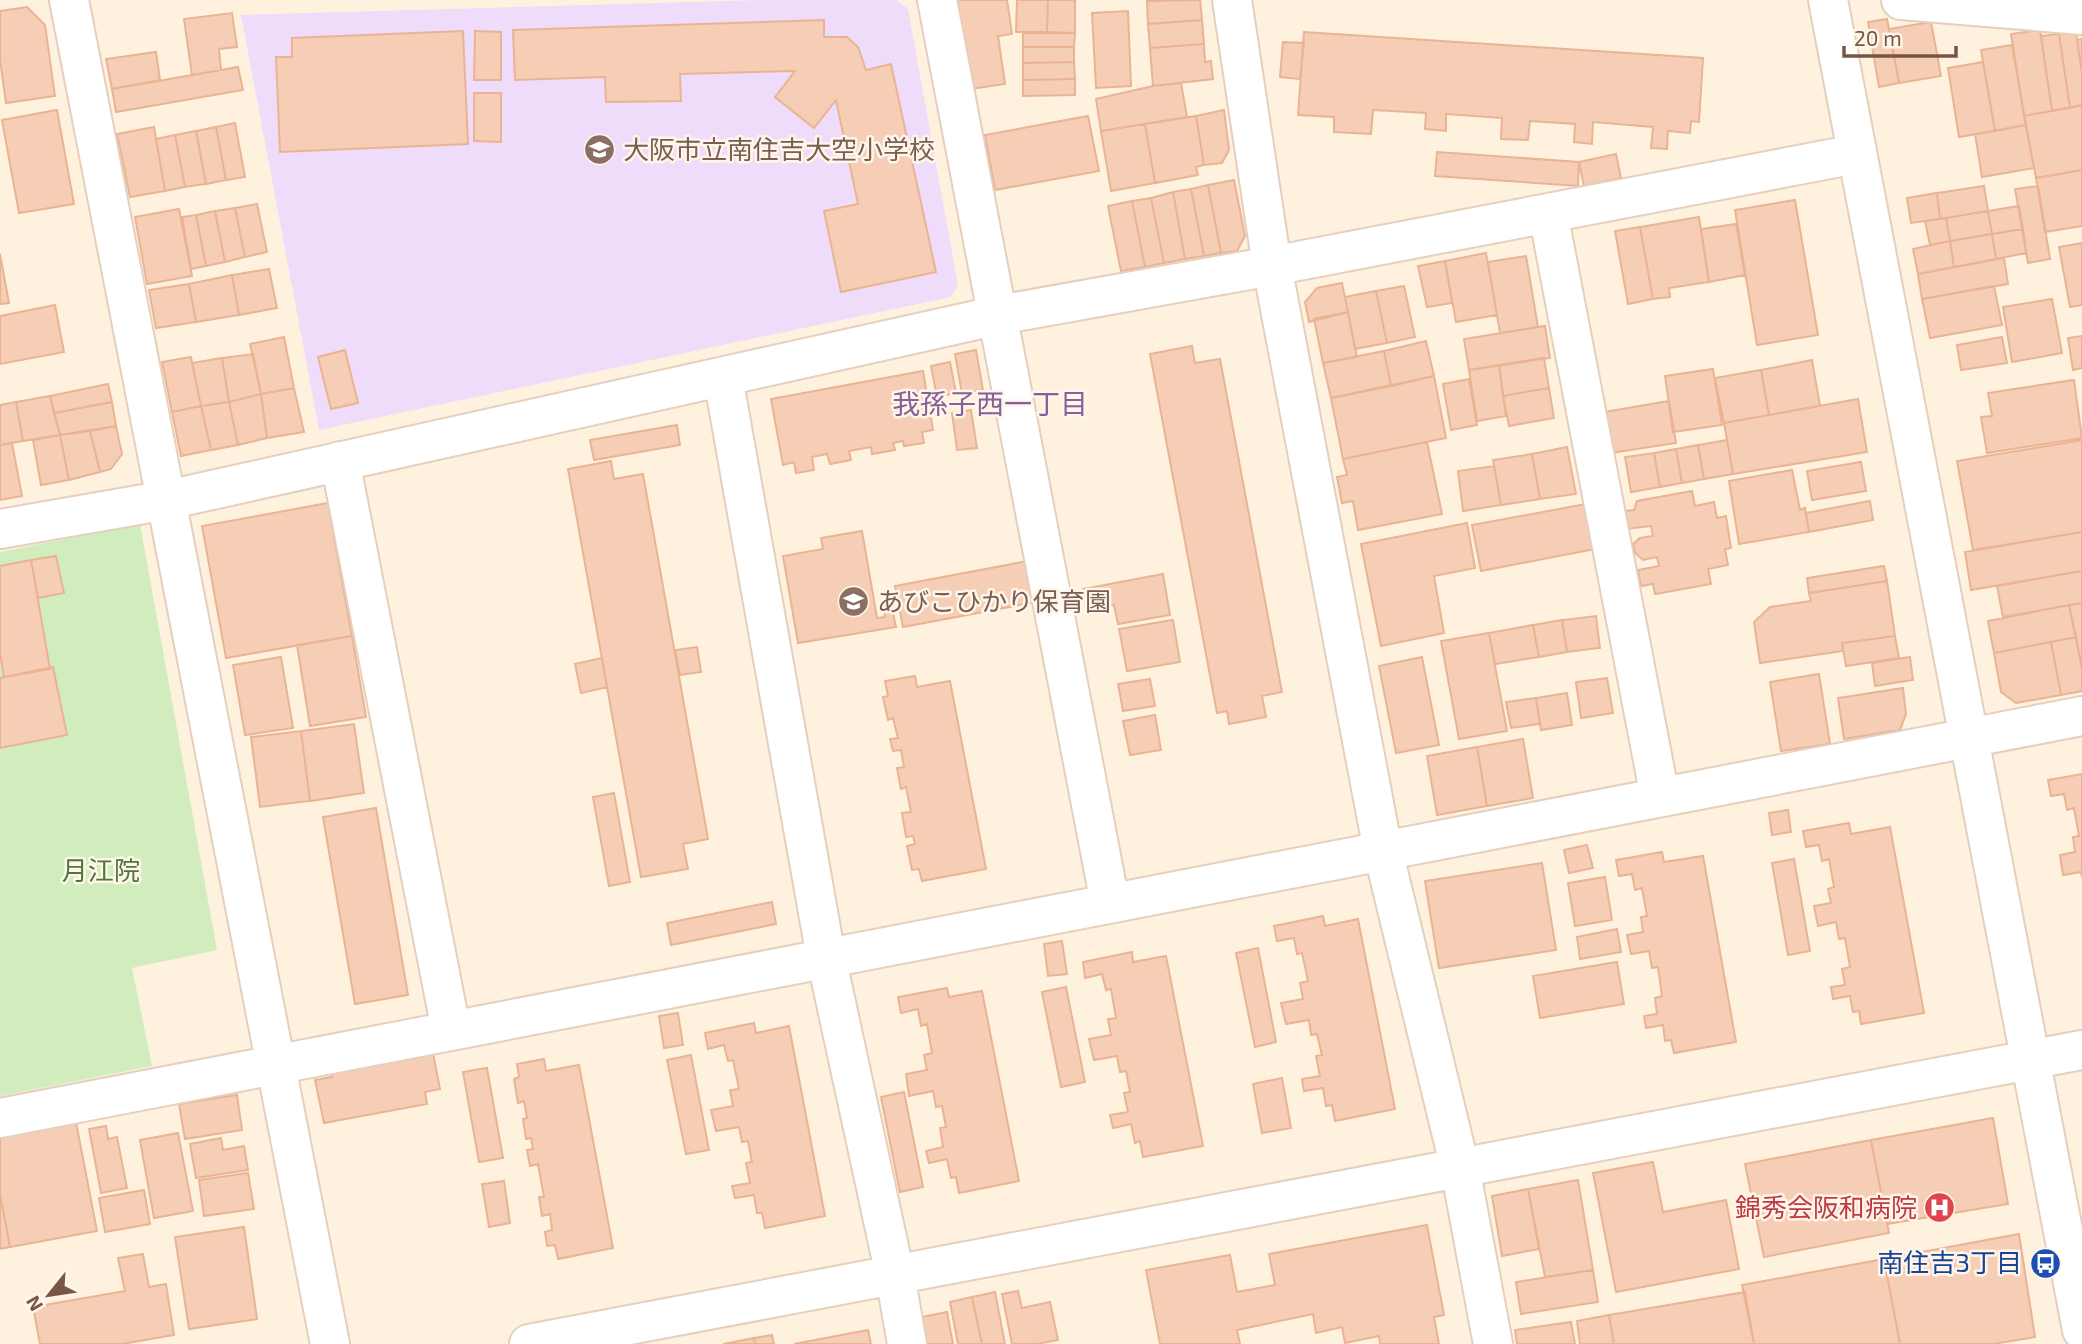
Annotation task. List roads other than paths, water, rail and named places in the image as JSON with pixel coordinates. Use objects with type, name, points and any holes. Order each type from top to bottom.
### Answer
[{"type":"street","points":[[69,0],[330,1344]]},
{"type":"street","points":[[937,0],[1110,903]]},
{"type":"street","points":[[1232,0],[1272,266],[1383,851],[1460,1168],[1493,1344]]},
{"type":"street","points":[[1828,0],[2082,1330]]},
{"type":"street","points":[[1901,0],[2082,15]]},
{"type":"street","points":[[0,528],[167,500],[999,315],[1272,266],[1856,154]]},
{"type":"street","points":[[1548,213],[1660,797]]},
{"type":"street","points":[[723,377],[826,957],[895,1275],[907,1344]]},
{"type":"street","points":[[340,461],[452,1030]]},
{"type":"street","points":[[0,1118],[2082,716]]},
{"type":"street","points":[[529,1344],[2082,1050]]},
{"type":"place","name":"大阪市立南住吉大空小学校","points":[[600,150]]},
{"type":"place","name":"あびこひかり保育園","points":[[854,602]]},
{"type":"place","name":"錦秀会阪和病院","points":[[1940,1208]]},
{"type":"place","name":"南住吉3丁目","points":[[2045,1263]]},
{"type":"district","name":"我孫子西一丁目","points":[[990,404]]},
{"type":"park label","name":"月江院","points":[[101,871]]}]
